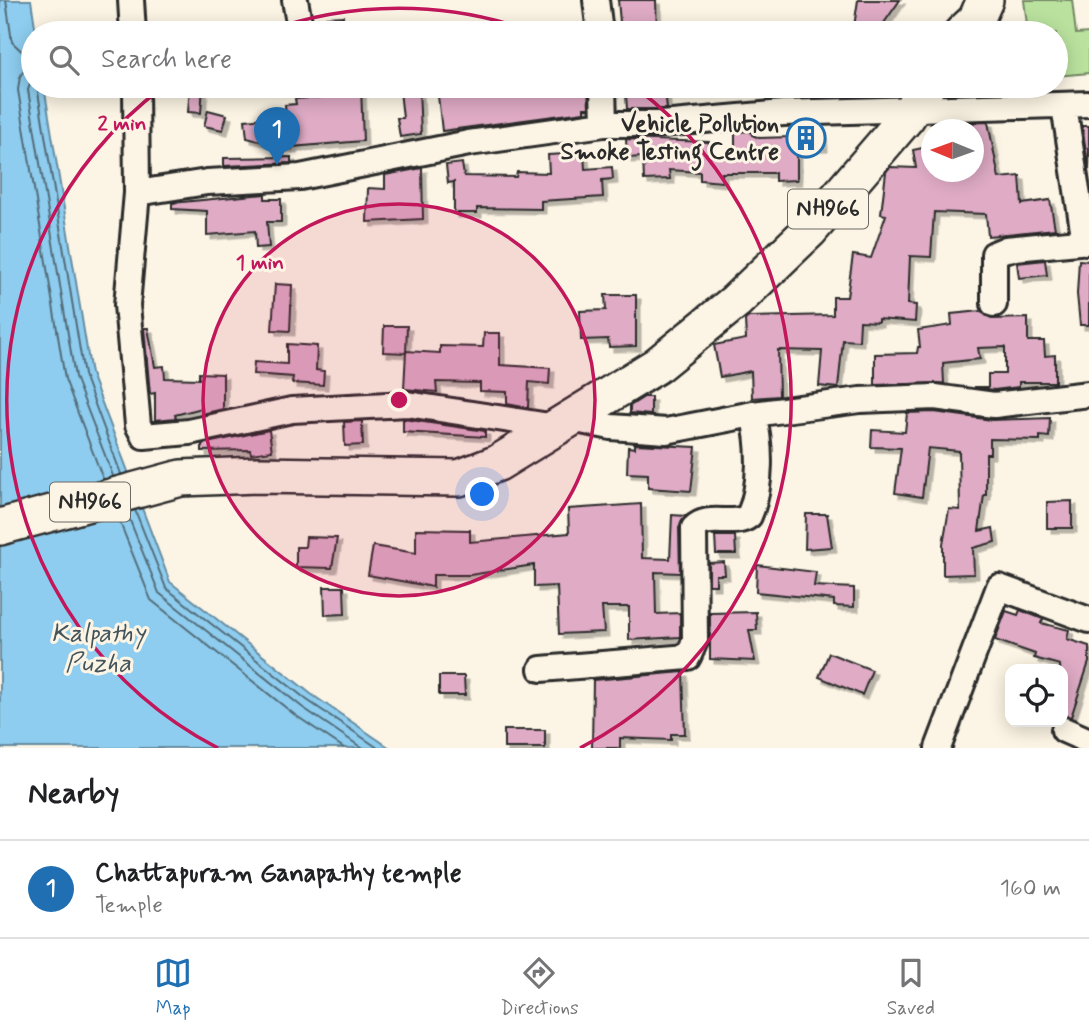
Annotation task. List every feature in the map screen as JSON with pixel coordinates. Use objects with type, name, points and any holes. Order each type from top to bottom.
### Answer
[{"type":"highway","points":[[966,21],[976,20],[985,0]]},
{"type":"highway","name":"NH966","points":[[0,527],[181,478],[257,475],[459,478],[498,463],[656,366],[736,301],[810,230],[919,98]]},
{"type":"street","points":[[131,0],[132,21]]},
{"type":"street","points":[[295,0],[299,21]]},
{"type":"street","points":[[596,0],[599,21]]},
{"type":"street","points":[[136,98],[137,193],[127,305],[138,425],[144,436],[189,432],[292,410],[407,404],[564,423],[666,431],[753,414],[860,400],[935,397],[994,405],[1089,394]]},
{"type":"street","points":[[603,98],[604,124]]},
{"type":"street","points":[[137,193],[206,182],[300,177],[469,143],[604,124],[661,124],[911,98]]},
{"type":"street","points":[[936,98],[1064,106],[1089,104]]},
{"type":"street","points":[[994,303],[994,254],[1006,249],[1087,241],[1064,106]]},
{"type":"street","points":[[541,669],[688,657],[695,641],[694,528],[702,522],[740,521],[749,516],[758,454],[753,414]]},
{"type":"street","points":[[938,748],[999,587],[1089,621]]},
{"type":"street","points":[[1064,730],[1089,741]]},
{"type":"green space","points":[[1024,0],[1072,0],[1076,34],[1089,33],[1089,73],[1068,75],[1068,21],[1027,21]]},
{"type":"water","name":"Kalpathy Puzha","points":[[0,0],[31,0],[34,21],[21,21],[21,98],[46,98],[91,374],[170,582],[311,694],[390,748],[0,748]]},
{"type":"building","points":[[618,0],[656,0],[657,21],[620,21]]},
{"type":"building","points":[[858,0],[900,0],[885,21],[855,21]]},
{"type":"building","points":[[343,16],[343,21],[326,21],[326,17]]},
{"type":"building","points":[[189,98],[202,98],[201,113],[188,112]]},
{"type":"building","points":[[361,98],[363,141],[292,149],[247,138],[245,120],[286,116],[285,105],[296,104],[295,99]]},
{"type":"building","points":[[401,98],[419,98],[421,134],[400,137],[397,118],[403,118]]},
{"type":"building","points":[[438,98],[589,98],[589,108],[584,108],[584,112],[442,131]]},
{"type":"building","points":[[626,98],[666,98],[667,109],[627,109]]},
{"type":"building","points":[[208,110],[227,115],[223,130],[204,126]]},
{"type":"building","points":[[984,122],[988,122],[999,178],[1020,176],[1022,204],[1050,200],[1055,229],[988,236],[986,214],[934,212],[931,257],[910,256],[908,304],[916,305],[915,322],[878,319],[878,322],[860,321],[859,341],[843,340],[838,388],[819,386],[822,351],[778,350],[779,396],[752,398],[751,371],[720,377],[714,345],[746,339],[745,320],[749,317],[833,315],[833,297],[847,297],[853,255],[871,258],[886,215],[881,214],[886,172],[890,167],[916,168],[913,150],[921,148],[921,182],[984,182]]},
{"type":"building","points":[[1082,126],[1089,126],[1089,170]]},
{"type":"building","points":[[822,129],[823,147],[797,148],[797,180],[775,181],[775,173],[722,173],[722,182],[700,180],[700,172],[669,170],[670,179],[644,180],[643,157],[627,158],[626,139],[709,142],[708,156],[735,159],[735,132],[751,131],[752,135],[759,138],[790,137],[790,130]]},
{"type":"building","points":[[584,153],[585,169],[612,167],[613,179],[602,180],[603,197],[541,201],[541,209],[477,208],[477,213],[454,213],[454,182],[448,183],[446,165],[462,163],[464,176],[516,177],[517,172],[549,173],[548,155]]},
{"type":"building","points":[[291,157],[291,163],[224,166],[224,158]]},
{"type":"building","points":[[422,168],[423,219],[367,222],[368,188],[385,189],[385,175]]},
{"type":"building","points":[[265,194],[265,199],[281,199],[281,222],[267,222],[269,247],[256,248],[255,231],[207,235],[207,211],[172,209],[172,203]]},
{"type":"building","points":[[1045,260],[1047,275],[1019,278],[1017,263]]},
{"type":"building","points":[[1079,260],[1089,261],[1089,325],[1080,325],[1077,294]]},
{"type":"building","points":[[275,284],[292,285],[290,331],[272,330]]},
{"type":"building","points":[[605,295],[636,295],[636,346],[609,347],[608,339],[581,340],[580,311],[606,310]]},
{"type":"building","points":[[981,311],[993,319],[1028,318],[1028,341],[1044,341],[1045,356],[1055,355],[1055,382],[1019,382],[1019,387],[994,390],[974,387],[988,387],[988,374],[1005,374],[1005,347],[978,348],[980,359],[943,363],[944,383],[875,385],[875,354],[917,353],[920,347],[918,330],[952,325],[951,314]]},
{"type":"building","points":[[384,326],[407,326],[406,353],[383,352]]},
{"type":"building","points":[[144,328],[148,328],[155,367],[164,366],[165,378],[199,379],[199,373],[223,374],[223,409],[202,414],[202,408],[175,415],[176,418],[155,420],[155,393],[150,394]]},
{"type":"building","points":[[484,333],[500,333],[500,365],[550,368],[549,384],[529,382],[528,408],[507,404],[507,392],[480,391],[480,383],[436,382],[437,392],[404,389],[406,351],[440,353],[440,346],[483,347]]},
{"type":"building","points":[[287,344],[317,346],[316,370],[324,371],[323,385],[292,383],[293,377],[253,374],[254,362],[287,364]]},
{"type":"building","points":[[644,397],[651,397],[651,415],[630,413],[630,406]]},
{"type":"building","points":[[934,412],[992,420],[1050,418],[1049,437],[1040,436],[1040,440],[990,439],[990,454],[986,454],[986,495],[979,531],[993,528],[995,542],[973,548],[974,574],[943,575],[943,544],[949,509],[960,510],[959,451],[928,448],[922,497],[895,493],[901,448],[871,447],[872,430],[905,432],[907,413]]},
{"type":"building","points":[[403,419],[485,431],[485,437],[403,432]]},
{"type":"building","points":[[362,421],[363,445],[345,446],[344,422]]},
{"type":"building","points":[[269,430],[272,451],[251,454],[250,450],[202,451],[202,444]]},
{"type":"building","points":[[635,444],[696,447],[691,491],[648,488],[648,474],[627,473],[628,447],[635,448]]},
{"type":"building","points":[[1072,501],[1072,528],[1047,528],[1047,502]]},
{"type":"building","points":[[641,504],[642,558],[670,559],[672,515],[686,516],[679,528],[680,573],[655,572],[656,614],[680,613],[680,637],[629,640],[629,607],[602,607],[604,632],[559,634],[557,586],[534,587],[534,565],[470,575],[433,575],[433,587],[368,575],[373,546],[416,553],[416,529],[470,530],[470,542],[569,533],[568,509]]},
{"type":"building","points":[[806,514],[827,514],[832,547],[805,549]]},
{"type":"building","points":[[715,536],[735,536],[736,554],[716,554]]},
{"type":"building","points":[[306,537],[337,538],[332,568],[296,567],[296,547],[305,547]]},
{"type":"building","points":[[724,562],[725,575],[716,575],[716,585],[709,585],[709,563]]},
{"type":"building","points":[[757,565],[816,572],[814,586],[854,588],[854,607],[834,606],[834,600],[756,592]]},
{"type":"building","points":[[324,587],[344,587],[345,614],[325,615]]},
{"type":"building","points":[[1020,610],[1043,619],[1041,623],[1069,630],[1067,639],[1089,646],[1089,662],[1071,717],[1068,716],[1068,664],[1034,658],[1035,654],[995,640],[1006,611],[1018,615]]},
{"type":"building","points":[[756,612],[757,630],[749,630],[755,661],[710,659],[710,613]]},
{"type":"building","points":[[829,653],[872,670],[862,695],[819,677]]},
{"type":"building","points":[[683,672],[685,734],[671,734],[671,740],[620,738],[620,748],[592,748],[593,680]]},
{"type":"building","points":[[439,676],[464,676],[465,695],[439,695]]},
{"type":"building","points":[[504,730],[545,730],[545,748],[504,748]]},
{"type":"place","name":"Vehicle Pollution Smoke Testing Centre","points":[[806,138]]},
{"type":"place","name":"Chattapuram Ganapathy temple","points":[[277,165]]}]
